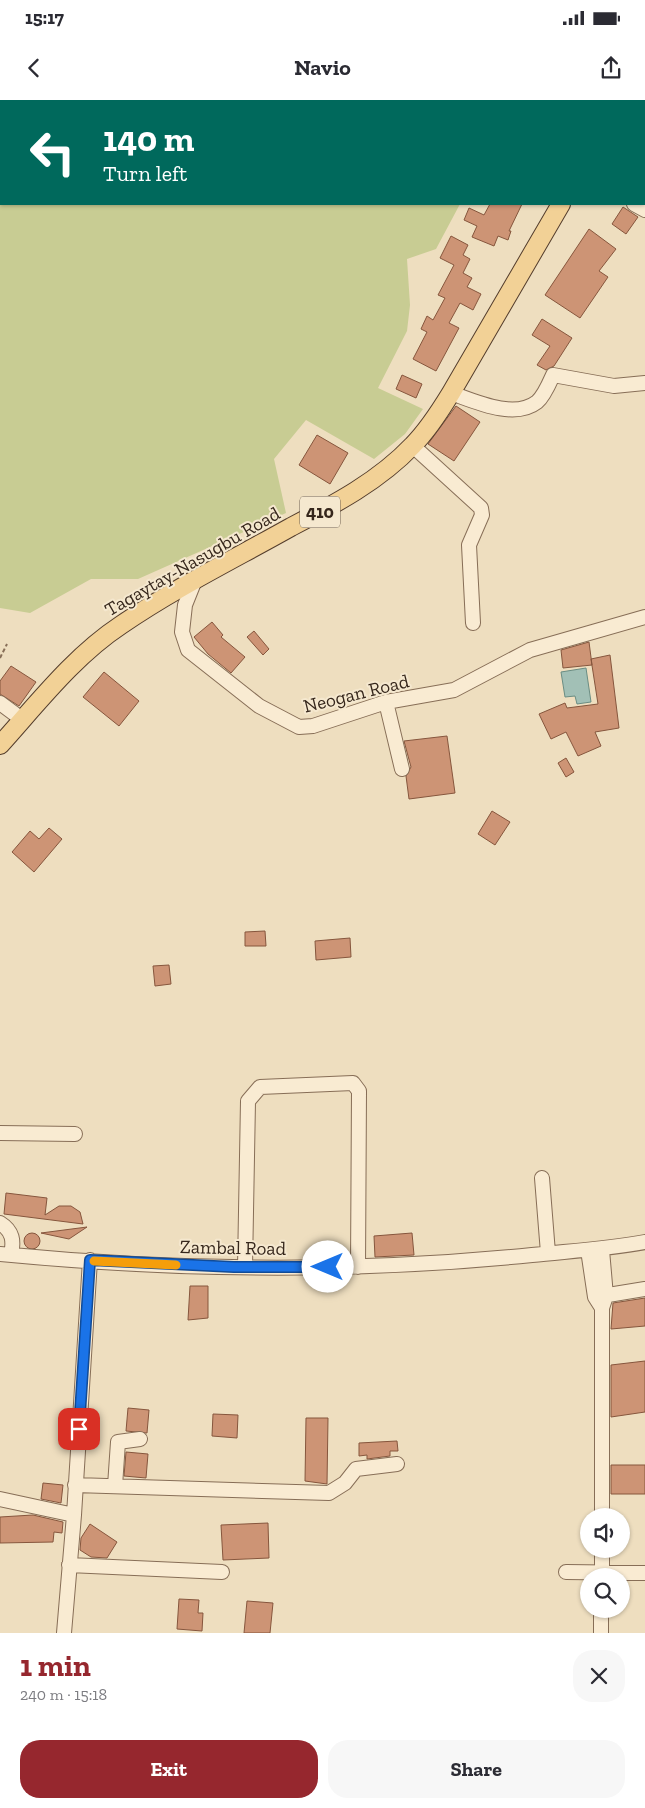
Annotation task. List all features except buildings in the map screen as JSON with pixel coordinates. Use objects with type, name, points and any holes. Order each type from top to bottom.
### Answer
[{"type":"main road","name":"Tagaytay-Nasugbu Road","points":[[0,745],[67,672],[118,626],[195,580],[354,493],[396,462],[413,446],[435,418],[451,393],[560,205]]},
{"type":"street","points":[[451,393],[500,410],[527,406],[537,402],[553,375],[614,386],[645,383]]},
{"type":"street","points":[[413,446],[481,508],[482,515],[469,545],[473,623]]},
{"type":"street","name":"Neogan Road","points":[[195,580],[185,605],[182,632],[188,650],[259,706],[299,727],[313,726],[386,702],[454,690],[530,650],[645,617]]},
{"type":"street","points":[[386,702],[402,769]]},
{"type":"street","points":[[0,703],[23,720]]},
{"type":"street","points":[[245,1267],[248,1101],[260,1087],[353,1083],[359,1091],[358,1267]]},
{"type":"street","points":[[0,1133],[75,1134]]},
{"type":"street","points":[[542,1178],[548,1253]]},
{"type":"street","points":[[0,1223],[6,1227],[13,1237],[5,1254]]},
{"type":"street","name":"Zambal Road","points":[[5,1254],[245,1267],[358,1267],[484,1260],[595,1250],[645,1242]]},
{"type":"street","points":[[595,1250],[601,1300],[602,1508]]},
{"type":"street","points":[[64,1633],[74,1515],[90,1260]]},
{"type":"street","points":[[601,1300],[645,1289]]},
{"type":"street","points":[[115,1486],[118,1442],[140,1439]]},
{"type":"street","points":[[76,1485],[329,1493],[345,1483],[356,1470],[397,1464]]},
{"type":"street","points":[[0,1499],[74,1515]]},
{"type":"street","points":[[69,1565],[222,1572]]},
{"type":"street","points":[[566,1572],[580,1573]]},
{"type":"street","points":[[630,1573],[645,1573]]},
{"type":"street","points":[[601,1618],[601,1633]]},
{"type":"path","points":[[0,658],[7,644]]},
{"type":"green space","points":[[0,205],[459,205],[436,249],[407,259],[410,305],[407,331],[378,388],[423,409],[405,434],[374,459],[306,420],[274,459],[286,513],[138,579],[91,579],[30,613],[0,608]]},
{"type":"water","points":[[586,668],[591,702],[577,704],[575,696],[565,697],[561,672]]},
{"type":"slow traffic","points":[[94,1261],[176,1265]]},
{"type":"route","points":[[79,1429],[90,1260],[234,1267],[328,1267]]}]
